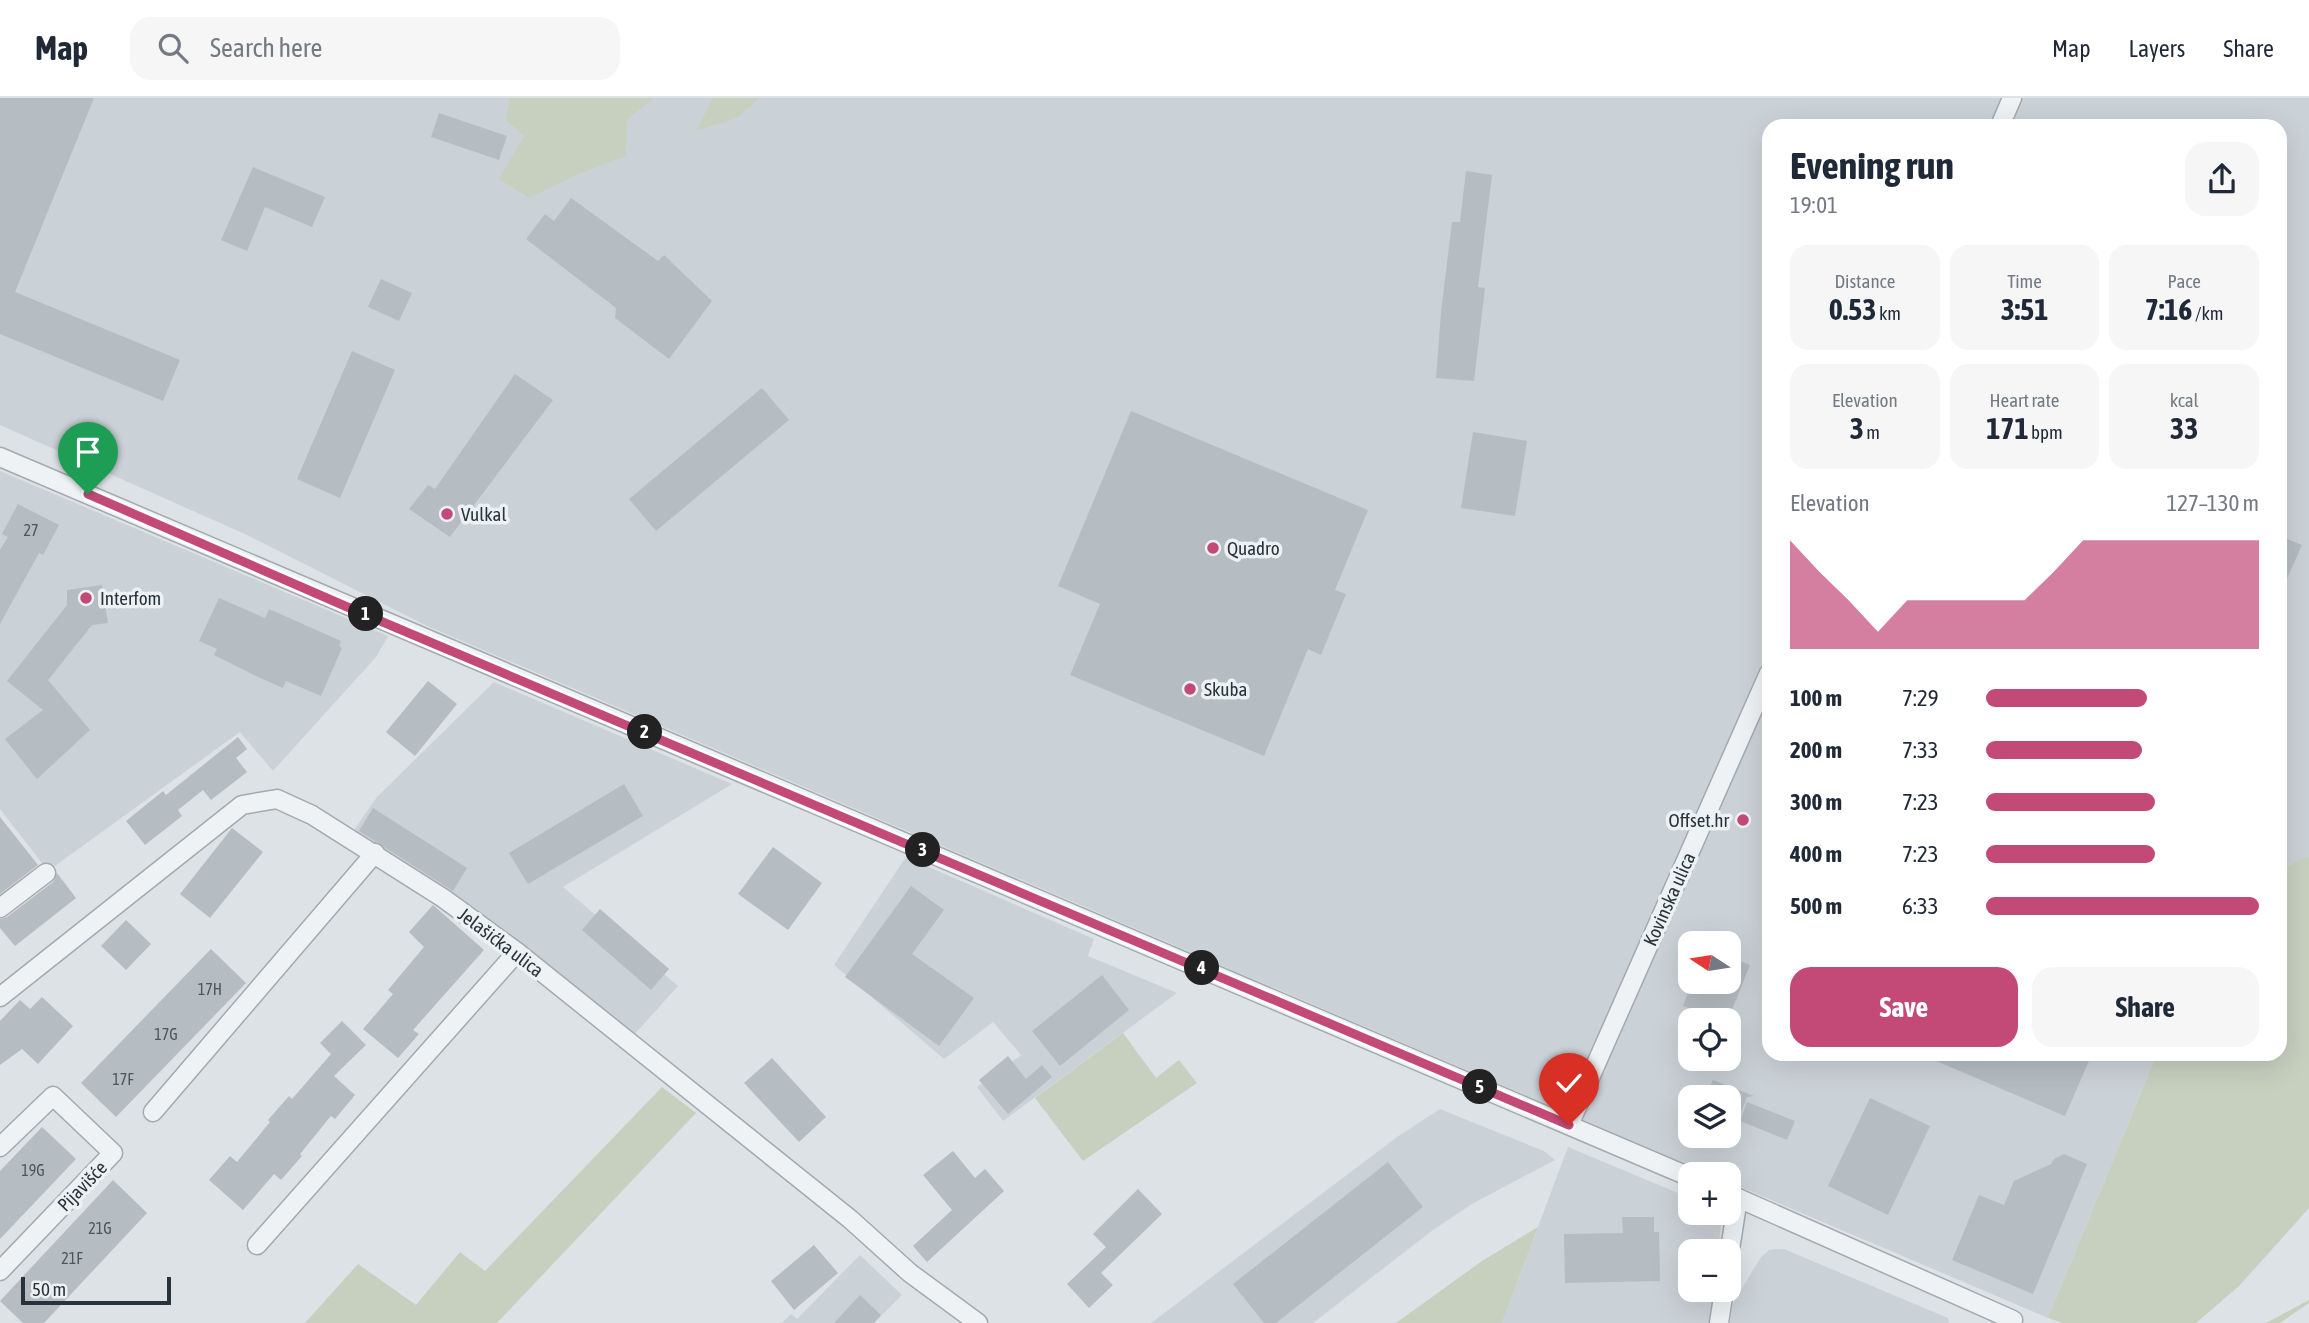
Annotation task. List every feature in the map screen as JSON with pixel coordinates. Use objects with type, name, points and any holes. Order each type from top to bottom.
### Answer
[{"type":"street","points":[[2003,119],[2012,98]]},
{"type":"street","points":[[0,457],[1678,1172]]},
{"type":"street","name":"Kovinska ulica","points":[[1569,1125],[1762,689]]},
{"type":"street","name":"Jelašićka ulica","points":[[0,997],[242,805],[277,799],[312,815],[374,853],[443,898],[517,952],[850,1219],[910,1273],[978,1323]]},
{"type":"street","points":[[153,1112],[374,853]]},
{"type":"street","points":[[0,908],[46,873]]},
{"type":"street","points":[[257,1245],[517,952]]},
{"type":"street","name":"Pijavišće","points":[[0,1147],[53,1096],[113,1153],[0,1271]]},
{"type":"street","points":[[1741,1200],[2013,1320]]},
{"type":"street","points":[[1718,1323],[1722,1302]]},
{"type":"shaded area","points":[[0,98],[2309,98],[2309,856],[2287,866],[2287,119],[1762,119],[1762,1061],[2154,1061],[2048,1318],[1741,1187],[1741,1162],[1682,1162],[427,626],[247,535],[0,425]]},
{"type":"shaded area","points":[[0,471],[388,636],[376,657],[273,771],[240,732],[48,871],[0,809]]},
{"type":"shaded area","points":[[494,682],[732,784],[563,887],[678,986],[634,1035],[352,833],[377,797]]},
{"type":"shaded area","points":[[906,857],[1094,939],[1088,956],[1177,993],[1003,1121],[977,1087],[1021,1055],[993,1022],[944,1059],[834,965]]},
{"type":"shaded area","points":[[1440,1109],[1544,1151],[1555,1160],[1472,1204],[1433,1230],[1313,1323],[1151,1323],[1397,1137]]},
{"type":"shaded area","points":[[1568,1147],[1678,1193],[1678,1225],[1721,1225],[1719,1239],[1678,1239],[1678,1302],[1712,1302],[1709,1323],[1502,1323]]},
{"type":"shaded area","points":[[1784,1249],[1948,1318],[1949,1323],[1730,1323],[1733,1303],[1741,1302],[1741,1290],[1761,1257],[1769,1250]]},
{"type":"shaded area","points":[[860,1255],[902,1295],[874,1323],[782,1323],[791,1314],[797,1319]]},
{"type":"green space","points":[[510,98],[653,98],[627,120],[626,156],[574,176],[529,198],[499,179],[524,136],[506,120]]},
{"type":"green space","points":[[713,98],[759,98],[737,118],[696,131]]},
{"type":"green space","points":[[2309,856],[2309,1208],[2239,1286],[2196,1323],[2063,1323],[2048,1318],[2154,1061],[2287,1061],[2287,866]]},
{"type":"green space","points":[[1123,1033],[1156,1078],[1179,1060],[1197,1083],[1083,1161],[1035,1098]]},
{"type":"green space","points":[[662,1087],[696,1113],[497,1323],[305,1323],[358,1264],[416,1305],[460,1252],[485,1271]]},
{"type":"green space","points":[[1538,1227],[1502,1323],[1396,1323],[1482,1261]]},
{"type":"green space","points":[[2309,1300],[2309,1303],[2280,1323],[2266,1323]]},
{"type":"building","points":[[0,98],[94,98],[15,292],[180,360],[163,401],[0,334]]},
{"type":"building","points":[[439,113],[507,136],[499,160],[431,137]]},
{"type":"building","points":[[253,167],[325,197],[312,227],[265,207],[247,251],[221,240]]},
{"type":"building","points":[[1466,171],[1492,175],[1478,287],[1485,288],[1474,381],[1436,378],[1452,222],[1460,222]]},
{"type":"building","points":[[571,198],[658,261],[664,255],[712,301],[669,359],[615,318],[616,308],[526,239],[545,214],[554,221]]},
{"type":"building","points":[[381,279],[412,293],[399,321],[368,307]]},
{"type":"building","points":[[352,351],[395,370],[340,498],[297,479]]},
{"type":"building","points":[[515,374],[553,400],[450,537],[409,509],[428,485],[435,489]]},
{"type":"building","points":[[762,388],[789,420],[656,531],[629,499]]},
{"type":"building","name":"Quadro","points":[[1131,411],[1368,510],[1335,590],[1346,594],[1321,655],[1308,649],[1264,756],[1070,675],[1100,604],[1058,586]]},
{"type":"building","points":[[1473,432],[1527,441],[1515,516],[1461,508]]},
{"type":"building","points":[[18,504],[59,525],[43,555],[39,553],[0,624],[0,550],[8,537],[2,534]]},
{"type":"building","points":[[2287,539],[2302,545],[2287,578]]},
{"type":"building","points":[[102,585],[108,623],[92,625],[48,680],[90,730],[37,779],[5,739],[43,710],[7,681],[67,605],[67,590]]},
{"type":"building","points":[[219,598],[265,618],[269,609],[341,641],[339,646],[342,648],[321,696],[286,681],[283,688],[258,677],[214,655],[217,649],[199,641]]},
{"type":"building","points":[[428,681],[457,704],[415,756],[386,732]]},
{"type":"building","points":[[238,737],[247,749],[236,758],[247,772],[211,800],[203,790],[178,810],[182,816],[145,845],[126,821],[163,791],[166,795]]},
{"type":"building","points":[[624,784],[643,816],[528,884],[509,853]]},
{"type":"building","points":[[373,808],[467,868],[453,891],[359,831]]},
{"type":"building","points":[[0,817],[38,865],[0,894]]},
{"type":"building","points":[[232,828],[263,852],[210,918],[180,894]]},
{"type":"building","points":[[773,847],[822,883],[788,930],[738,894]]},
{"type":"building","points":[[57,873],[76,898],[15,946],[0,928],[0,919],[7,917],[53,882]]},
{"type":"building","points":[[911,886],[944,910],[912,954],[974,998],[939,1046],[845,977]]},
{"type":"building","points":[[433,905],[484,950],[413,1030],[419,1034],[398,1058],[363,1029],[393,994],[388,990],[424,947],[409,932]]},
{"type":"building","points":[[600,909],[669,969],[651,990],[582,930]]},
{"type":"building","points":[[126,920],[151,944],[126,970],[101,946]]},
{"type":"building","points":[[211,949],[246,983],[116,1117],[81,1083]]},
{"type":"building","points":[[1741,962],[1750,965],[1741,988]]},
{"type":"building","points":[[1102,975],[1129,1010],[1060,1066],[1032,1031]]},
{"type":"building","points":[[1688,994],[1738,994],[1733,1008],[1683,1006]]},
{"type":"building","points":[[42,997],[73,1026],[38,1064],[22,1049],[0,1065],[0,1021],[20,1000],[30,1009]]},
{"type":"building","points":[[342,1021],[366,1045],[334,1076],[355,1095],[335,1119],[331,1116],[281,1180],[274,1174],[243,1210],[209,1180],[230,1156],[237,1162],[270,1122],[268,1120],[289,1096],[292,1099],[331,1054],[320,1043]]},
{"type":"building","points":[[1008,1056],[1026,1079],[1042,1065],[1052,1077],[1008,1114],[979,1080]]},
{"type":"building","points":[[772,1058],[826,1117],[799,1142],[744,1083]]},
{"type":"building","points":[[1936,1061],[2089,1061],[2065,1116]]},
{"type":"building","points":[[1713,1080],[1726,1085],[1711,1085]]},
{"type":"building","points":[[1741,1091],[1754,1096],[1747,1097],[1741,1112]]},
{"type":"building","points":[[1870,1098],[1930,1126],[1888,1215],[1828,1186]]},
{"type":"building","points":[[1747,1102],[1795,1121],[1787,1140],[1741,1121]]},
{"type":"building","points":[[42,1127],[76,1159],[0,1239],[0,1171]]},
{"type":"building","points":[[953,1151],[975,1178],[985,1169],[1004,1191],[927,1262],[913,1246],[952,1210],[923,1175]]},
{"type":"building","points":[[2064,1154],[2087,1164],[2033,1294],[1952,1260],[1979,1195],[2004,1205],[2014,1181],[2051,1164],[2054,1159]]},
{"type":"building","points":[[1388,1162],[1423,1207],[1276,1323],[1264,1323],[1233,1284]]},
{"type":"building","points":[[113,1180],[147,1213],[44,1323],[23,1323],[0,1301]]},
{"type":"building","points":[[1138,1189],[1162,1214],[1101,1273],[1113,1285],[1089,1308],[1067,1284],[1106,1247],[1093,1234]]},
{"type":"building","points":[[1622,1217],[1654,1217],[1654,1232],[1659,1232],[1660,1281],[1565,1283],[1564,1234],[1623,1233]]},
{"type":"building","points":[[814,1245],[838,1273],[794,1310],[771,1281]]},
{"type":"building","points":[[860,1295],[881,1315],[874,1323],[834,1323]]},
{"type":"place","name":"Vulkal","points":[[447,514]]},
{"type":"place","name":"Quadro","points":[[1213,548]]},
{"type":"place","name":"Interfom","points":[[86,598]]},
{"type":"place","name":"Skuba","points":[[1190,689]]},
{"type":"place","name":"Offset.hr","points":[[1743,820]]},
{"type":"route","points":[[88,494],[345,606],[1569,1125]]}]
